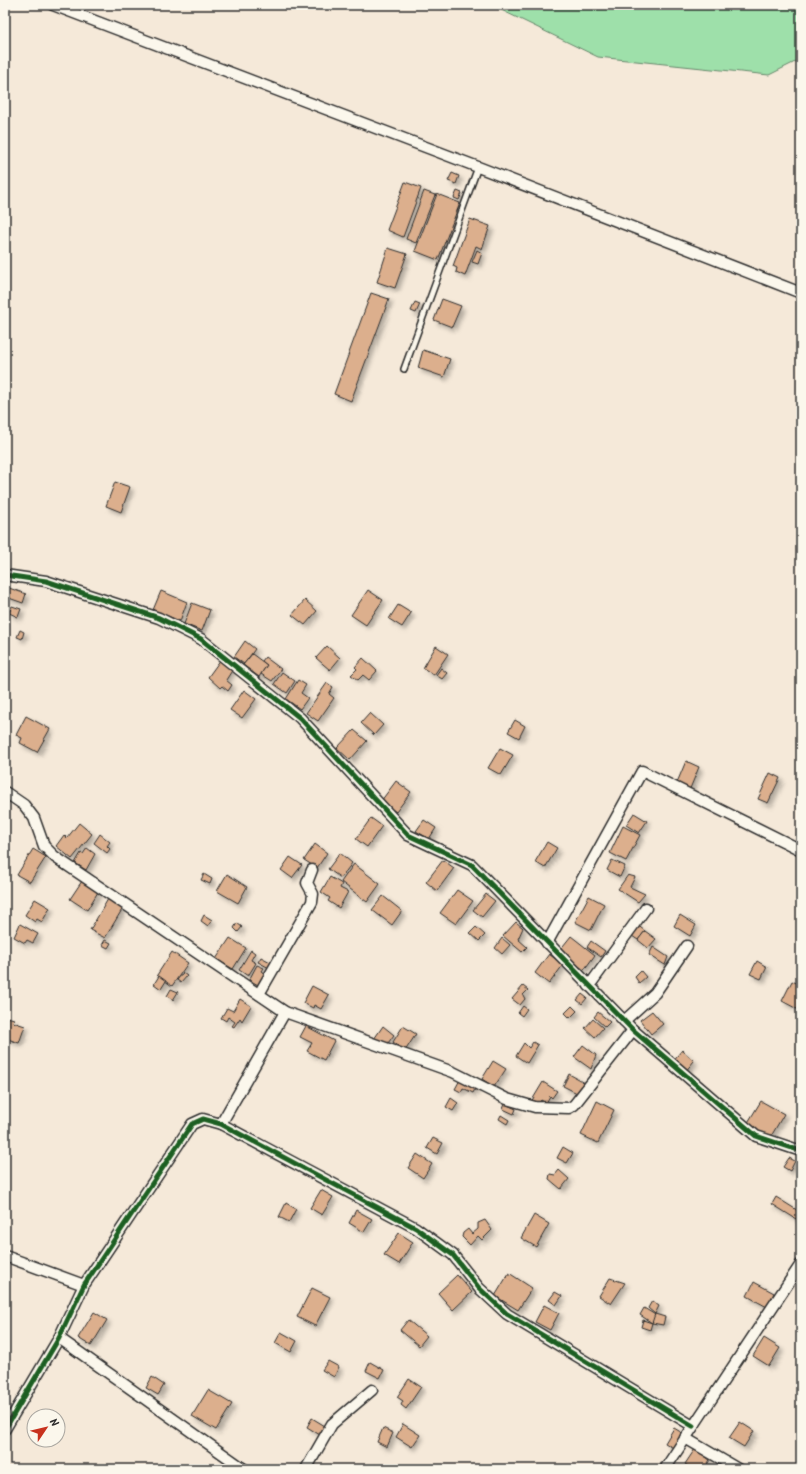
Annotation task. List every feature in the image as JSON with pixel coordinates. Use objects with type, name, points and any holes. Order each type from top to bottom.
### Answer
[{"type":"street","points":[[53,5],[478,167],[801,293]]},
{"type":"street","points":[[5,575],[46,581],[159,618],[201,639],[300,718],[408,835],[472,865],[633,1030],[756,1136],[801,1151]]},
{"type":"street","points":[[547,943],[642,771],[801,850]]},
{"type":"street","points":[[5,792],[24,805],[34,818],[44,846],[55,857],[285,1012],[453,1072],[507,1099],[535,1107],[569,1108],[574,1104],[633,1030]]},
{"type":"street","points":[[259,994],[312,902],[313,894],[307,883],[312,870]]},
{"type":"street","points":[[589,986],[646,908]]},
{"type":"street","points":[[624,1021],[655,993],[687,946]]},
{"type":"street","points":[[222,1124],[285,1012]]},
{"type":"street","points":[[5,1429],[59,1338],[84,1285],[192,1124],[203,1119],[222,1124],[416,1228],[453,1255],[479,1288],[507,1314],[692,1426]]},
{"type":"street","points":[[5,1256],[84,1285]]},
{"type":"street","points":[[665,1469],[692,1426],[801,1264]]},
{"type":"street","points":[[59,1338],[244,1469]]},
{"type":"street","points":[[306,1469],[332,1424],[372,1390]]},
{"type":"street","points":[[685,1438],[738,1469]]},
{"type":"lane","points":[[404,369],[478,167]]},
{"type":"green space","points":[[491,5],[801,5],[801,59],[769,75],[598,57]]},
{"type":"building","points":[[452,173],[459,176],[456,184],[448,181]]},
{"type":"building","points":[[405,182],[421,188],[403,237],[387,230]]},
{"type":"building","points":[[424,191],[435,195],[416,243],[406,239]]},
{"type":"building","points":[[457,191],[462,193],[459,200],[454,198]]},
{"type":"building","points":[[437,194],[460,203],[438,260],[415,251]]},
{"type":"building","points":[[470,219],[490,226],[482,249],[476,246],[465,276],[456,272],[457,268],[453,266]]},
{"type":"building","points":[[388,248],[407,254],[395,288],[377,282]]},
{"type":"building","points":[[477,250],[482,253],[478,264],[472,262]]},
{"type":"building","points":[[371,293],[389,299],[351,401],[334,394]]},
{"type":"building","points":[[442,299],[461,306],[452,327],[434,320]]},
{"type":"building","points":[[415,302],[420,304],[416,313],[411,311]]},
{"type":"building","points":[[423,350],[450,359],[444,377],[418,368]]},
{"type":"building","points":[[115,482],[130,487],[121,512],[106,506]]},
{"type":"building","points":[[9,588],[26,594],[23,603],[6,597]]},
{"type":"building","points":[[368,590],[383,600],[366,625],[351,615]]},
{"type":"building","points":[[161,591],[187,602],[180,621],[153,610]]},
{"type":"building","points":[[305,600],[317,611],[305,625],[292,615]]},
{"type":"building","points":[[192,603],[210,610],[202,631],[184,624]]},
{"type":"building","points":[[398,605],[411,613],[402,627],[389,619]]},
{"type":"building","points":[[12,606],[21,609],[18,617],[9,613]]},
{"type":"building","points":[[20,630],[24,632],[22,639],[17,637]]},
{"type":"building","points":[[245,641],[255,649],[244,664],[234,657]]},
{"type":"building","points":[[327,646],[340,658],[330,670],[316,658]]},
{"type":"building","points":[[436,646],[448,654],[434,675],[423,668]]},
{"type":"building","points":[[252,654],[267,665],[259,677],[243,665]]},
{"type":"building","points":[[265,657],[281,669],[272,681],[261,674],[267,665],[262,661]]},
{"type":"building","points":[[363,658],[377,671],[369,680],[363,675],[358,680],[351,675],[357,669],[355,667]]},
{"type":"building","points":[[221,659],[233,669],[226,680],[232,685],[228,691],[222,686],[220,688],[208,677]]},
{"type":"building","points":[[441,668],[447,673],[442,679],[436,675]]},
{"type":"building","points":[[282,672],[295,681],[287,693],[274,684]]},
{"type":"building","points":[[298,680],[306,685],[301,693],[308,698],[300,709],[286,699]]},
{"type":"building","points":[[327,683],[333,687],[329,694],[334,698],[318,721],[306,713]]},
{"type":"building","points":[[244,690],[256,699],[242,718],[230,710]]},
{"type":"building","points":[[370,713],[383,725],[374,735],[361,723]]},
{"type":"building","points":[[26,716],[50,729],[37,752],[20,743],[22,738],[16,735]]},
{"type":"building","points":[[515,720],[525,726],[519,738],[508,732]]},
{"type":"building","points":[[354,730],[367,741],[350,760],[337,748]]},
{"type":"building","points":[[500,748],[513,755],[501,775],[488,768]]},
{"type":"building","points":[[686,761],[699,767],[689,791],[676,785]]},
{"type":"building","points":[[770,773],[780,778],[768,803],[758,799]]},
{"type":"building","points":[[396,781],[411,792],[396,812],[381,801]]},
{"type":"building","points":[[634,813],[647,821],[639,833],[626,825]]},
{"type":"building","points":[[371,818],[382,826],[367,847],[356,839]]},
{"type":"building","points":[[424,820],[436,828],[429,839],[416,831]]},
{"type":"building","points":[[79,823],[92,834],[72,859],[56,846],[64,835],[67,838]]},
{"type":"building","points":[[623,826],[640,835],[626,861],[610,853]]},
{"type":"building","points":[[100,834],[110,842],[107,846],[110,849],[107,853],[94,843]]},
{"type":"building","points":[[547,842],[557,848],[545,868],[535,862]]},
{"type":"building","points":[[315,844],[327,853],[317,868],[304,860]]},
{"type":"building","points":[[87,848],[95,854],[86,870],[75,863],[81,853],[83,854]]},
{"type":"building","points":[[33,849],[46,857],[30,882],[17,875]]},
{"type":"building","points":[[340,853],[352,863],[341,878],[328,869]]},
{"type":"building","points":[[290,857],[302,865],[292,878],[281,870]]},
{"type":"building","points":[[443,860],[454,868],[437,891],[426,882]]},
{"type":"building","points":[[612,860],[625,866],[620,877],[607,870]]},
{"type":"building","points":[[354,864],[380,884],[367,902],[341,882]]},
{"type":"building","points":[[204,874],[212,879],[210,884],[201,880]]},
{"type":"building","points":[[227,874],[247,887],[238,903],[217,891]]},
{"type":"building","points":[[628,875],[635,877],[630,887],[645,894],[638,902],[618,889]]},
{"type":"building","points":[[330,877],[342,884],[340,888],[348,892],[339,908],[328,901],[330,898],[321,892]]},
{"type":"building","points":[[82,881],[98,892],[87,910],[70,899]]},
{"type":"building","points":[[457,890],[473,901],[456,924],[440,913]]},
{"type":"building","points":[[486,894],[495,901],[482,917],[473,910]]},
{"type":"building","points":[[383,896],[402,911],[392,925],[372,910]]},
{"type":"building","points":[[589,896],[604,904],[591,930],[575,922]]},
{"type":"building","points":[[35,899],[50,908],[42,922],[37,919],[35,922],[25,915]]},
{"type":"building","points":[[108,899],[123,908],[105,938],[90,930]]},
{"type":"building","points":[[204,915],[212,920],[208,926],[201,921]]},
{"type":"building","points":[[680,915],[696,925],[690,936],[674,926]]},
{"type":"building","points":[[516,922],[523,928],[518,939],[527,947],[522,952],[503,936]]},
{"type":"building","points":[[237,923],[242,927],[238,932],[234,928]]},
{"type":"building","points":[[20,924],[38,934],[33,943],[27,940],[25,943],[14,937]]},
{"type":"building","points":[[636,924],[645,931],[638,940],[629,934]]},
{"type":"building","points":[[476,927],[485,935],[479,941],[470,933]]},
{"type":"building","points":[[645,931],[656,939],[648,948],[638,940]]},
{"type":"building","points":[[571,936],[595,955],[584,970],[559,951]]},
{"type":"building","points":[[230,938],[246,948],[233,969],[216,959]]},
{"type":"building","points":[[502,938],[510,945],[502,954],[495,948]]},
{"type":"building","points":[[105,940],[111,943],[108,948],[102,945]]},
{"type":"building","points":[[591,941],[605,951],[601,957],[587,947]]},
{"type":"building","points":[[653,947],[668,957],[665,965],[649,955]]},
{"type":"building","points":[[251,950],[255,953],[251,960],[256,963],[248,976],[239,970]]},
{"type":"building","points":[[172,952],[188,963],[172,986],[157,975]]},
{"type":"building","points":[[549,954],[563,965],[549,984],[535,973]]},
{"type":"building","points":[[261,957],[274,964],[271,969],[258,962]]},
{"type":"building","points":[[757,961],[767,967],[761,979],[750,974]]},
{"type":"building","points":[[257,965],[264,968],[262,971],[266,974],[260,986],[249,980]]},
{"type":"building","points":[[641,971],[646,977],[639,983],[635,977]]},
{"type":"building","points":[[183,973],[187,976],[181,983],[177,980]]},
{"type":"building","points":[[159,976],[166,981],[161,989],[154,984]]},
{"type":"building","points":[[792,981],[801,985],[801,1005],[799,1010],[782,1001]]},
{"type":"building","points":[[312,986],[329,995],[321,1009],[314,1005],[313,1008],[303,1003]]},
{"type":"building","points":[[523,986],[528,990],[523,995],[525,999],[520,1005],[512,999]]},
{"type":"building","points":[[171,989],[178,992],[173,1000],[167,996]]},
{"type":"building","points":[[582,994],[587,998],[582,1004],[577,1000]]},
{"type":"building","points":[[240,999],[251,1006],[242,1021],[240,1018],[234,1027],[232,1026],[235,1022],[228,1017],[226,1021],[221,1018],[227,1008],[233,1011]]},
{"type":"building","points":[[523,1006],[527,1009],[522,1016],[518,1013]]},
{"type":"building","points":[[572,1006],[577,1011],[570,1018],[565,1013]]},
{"type":"building","points":[[652,1011],[663,1024],[651,1034],[640,1020]]},
{"type":"building","points":[[598,1012],[610,1022],[605,1027],[594,1017]]},
{"type":"building","points":[[7,1017],[14,1019],[13,1022],[25,1026],[19,1043],[5,1038],[5,1022]]},
{"type":"building","points":[[593,1019],[603,1028],[595,1037],[585,1028]]},
{"type":"building","points":[[306,1026],[334,1041],[324,1060],[307,1051],[312,1043],[300,1037]]},
{"type":"building","points":[[383,1026],[394,1035],[385,1047],[374,1039]]},
{"type":"building","points":[[403,1026],[416,1034],[405,1051],[393,1042]]},
{"type":"building","points":[[533,1042],[538,1045],[527,1063],[516,1056],[524,1043],[529,1048]]},
{"type":"building","points":[[583,1045],[596,1055],[591,1069],[574,1057]]},
{"type":"building","points":[[682,1050],[694,1061],[685,1072],[672,1062]]},
{"type":"building","points":[[493,1061],[506,1069],[494,1087],[482,1079]]},
{"type":"building","points":[[569,1074],[585,1083],[579,1094],[563,1086]]},
{"type":"building","points":[[461,1078],[476,1087],[473,1093],[463,1088],[461,1092],[455,1089]]},
{"type":"building","points":[[543,1082],[557,1091],[552,1098],[550,1096],[546,1103],[541,1100],[538,1105],[531,1102]]},
{"type":"building","points":[[451,1098],[458,1103],[453,1111],[446,1107]]},
{"type":"building","points":[[597,1101],[614,1110],[598,1143],[581,1135]]},
{"type":"building","points":[[761,1101],[784,1114],[770,1138],[747,1124]]},
{"type":"building","points":[[505,1104],[516,1109],[514,1114],[503,1109]]},
{"type":"building","points":[[501,1115],[509,1120],[507,1124],[499,1119]]},
{"type":"building","points":[[433,1138],[443,1143],[437,1154],[427,1148]]},
{"type":"building","points":[[563,1147],[573,1153],[567,1163],[557,1158]]},
{"type":"building","points":[[417,1154],[432,1164],[423,1178],[408,1168]]},
{"type":"building","points":[[789,1158],[795,1161],[790,1171],[783,1167]]},
{"type":"building","points":[[559,1170],[569,1179],[561,1189],[549,1179],[550,1174],[555,1175]]},
{"type":"building","points":[[321,1190],[333,1197],[322,1215],[310,1208]]},
{"type":"building","points":[[776,1197],[800,1212],[796,1219],[772,1204]]},
{"type":"building","points":[[286,1203],[296,1209],[289,1222],[279,1217]]},
{"type":"building","points":[[356,1210],[372,1219],[364,1232],[349,1223]]},
{"type":"building","points":[[534,1215],[549,1224],[536,1247],[521,1238]]},
{"type":"building","points":[[485,1220],[492,1230],[482,1240],[478,1236],[470,1245],[462,1237],[463,1233],[468,1229],[472,1234],[478,1229],[478,1223]]},
{"type":"building","points":[[399,1233],[413,1242],[399,1264],[384,1255]]},
{"type":"building","points":[[509,1273],[532,1288],[518,1310],[495,1296]]},
{"type":"building","points":[[457,1275],[472,1292],[453,1310],[438,1293]]},
{"type":"building","points":[[610,1278],[625,1283],[611,1304],[599,1296]]},
{"type":"building","points":[[754,1282],[774,1293],[767,1307],[747,1296]]},
{"type":"building","points":[[312,1288],[330,1297],[315,1326],[297,1317]]},
{"type":"building","points":[[555,1292],[562,1296],[556,1305],[549,1300]]},
{"type":"building","points":[[652,1301],[659,1306],[655,1314],[648,1308]]},
{"type":"building","points":[[544,1305],[559,1313],[550,1330],[535,1322]]},
{"type":"building","points":[[644,1308],[657,1316],[652,1323],[640,1315]]},
{"type":"building","points":[[94,1312],[107,1320],[91,1346],[78,1338]]},
{"type":"building","points":[[655,1314],[665,1317],[663,1325],[652,1323]]},
{"type":"building","points":[[408,1320],[427,1336],[419,1346],[400,1330]]},
{"type":"building","points":[[643,1320],[652,1323],[650,1330],[641,1327]]},
{"type":"building","points":[[281,1332],[297,1341],[291,1352],[275,1343]]},
{"type":"building","points":[[764,1338],[780,1348],[769,1366],[753,1356]]},
{"type":"building","points":[[328,1361],[339,1367],[334,1377],[322,1370]]},
{"type":"building","points":[[370,1362],[384,1370],[380,1378],[366,1371]]},
{"type":"building","points":[[152,1377],[164,1385],[158,1395],[146,1388]]},
{"type":"building","points":[[409,1379],[421,1387],[406,1409],[401,1405],[403,1401],[397,1397]]},
{"type":"building","points":[[208,1390],[232,1404],[216,1430],[192,1416]]},
{"type":"building","points":[[312,1418],[325,1426],[320,1435],[307,1427]]},
{"type":"building","points":[[740,1422],[754,1431],[744,1447],[729,1438]]},
{"type":"building","points":[[403,1424],[420,1435],[412,1447],[396,1437]]},
{"type":"building","points":[[383,1428],[393,1433],[387,1447],[377,1442]]},
{"type":"building","points":[[674,1428],[684,1434],[675,1449],[665,1443]]},
{"type":"building","points":[[695,1449],[710,1460],[704,1469],[692,1469],[685,1464]]},
{"type":"cycle path","points":[[5,575],[46,581],[159,618],[201,639],[300,718],[408,835],[472,865],[633,1030],[756,1136],[801,1151]]},
{"type":"cycle path","points":[[5,1429],[59,1338],[84,1285],[192,1124],[203,1119],[221,1124],[416,1228],[453,1255],[479,1288],[507,1314],[693,1426]]}]
